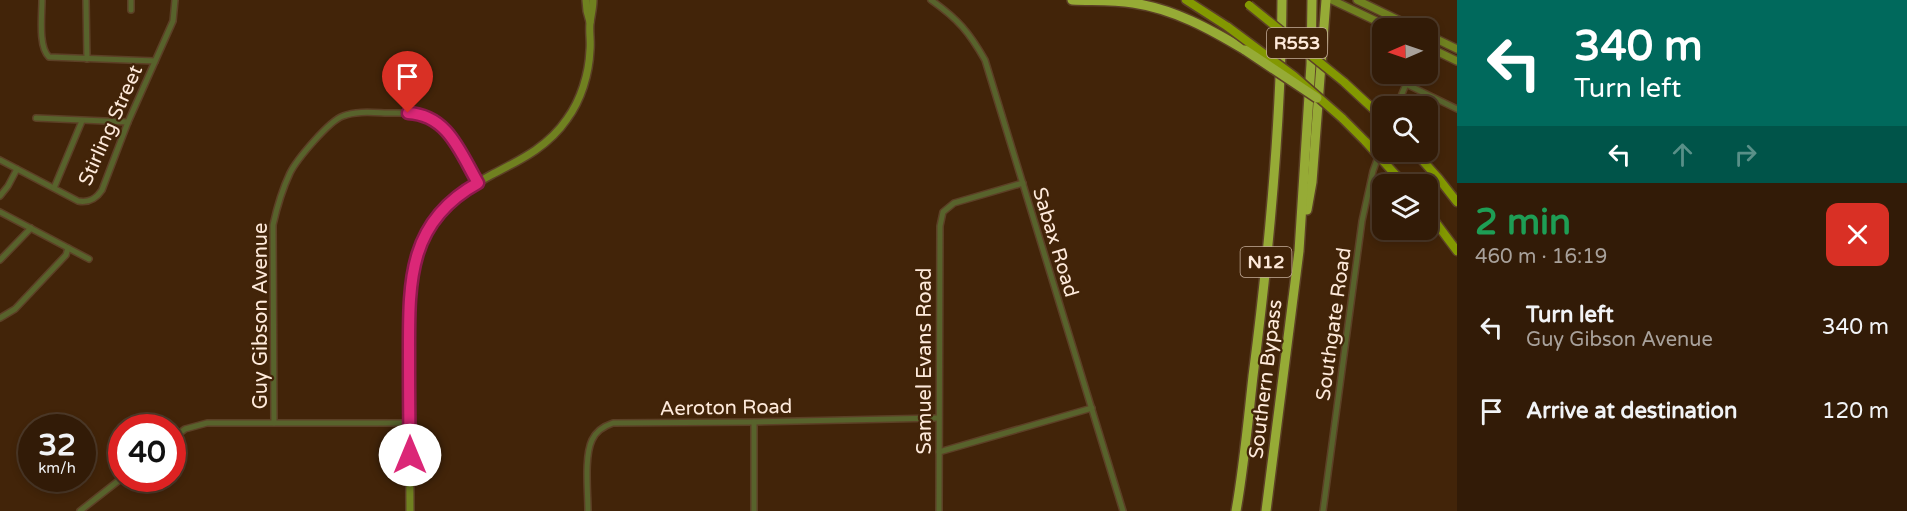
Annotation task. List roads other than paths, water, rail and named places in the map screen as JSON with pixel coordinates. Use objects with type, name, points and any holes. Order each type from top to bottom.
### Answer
[{"type":"highway","name":"R553","points":[[1071,0],[1113,0],[1155,8],[1190,20],[1245,50],[1317,98]]},
{"type":"highway","name":"Southern Bypass","points":[[1236,511],[1267,255],[1275,162],[1280,0]]},
{"type":"highway","name":"Southern Bypass","points":[[1266,511],[1299,251],[1311,64],[1312,0]]},
{"type":"highway","points":[[1299,251],[1312,182],[1326,0]]},
{"type":"main road","points":[[1186,0],[1228,27],[1294,76],[1317,98]]},
{"type":"main road","name":"R553","points":[[1245,3],[1372,107]]},
{"type":"main road","name":"R553","points":[[1317,98],[1342,118],[1395,174]]},
{"type":"main road","points":[[1424,162],[1457,202]]},
{"type":"main road","points":[[1438,225],[1457,251]]},
{"type":"street","points":[[42,0],[43,45],[46,54],[54,58],[155,61]]},
{"type":"street","points":[[86,0],[87,59]]},
{"type":"street","points":[[131,0],[131,10]]},
{"type":"street","name":"Stirling Street","points":[[0,160],[83,202],[97,196],[102,190],[128,122],[173,21],[175,0]]},
{"type":"street","points":[[586,0],[586,11],[590,22]]},
{"type":"street","points":[[410,511],[410,291],[415,261],[423,240],[443,211],[466,189],[530,155],[549,140],[569,117],[585,80],[593,0]]},
{"type":"street","name":"Sabax Road","points":[[931,0],[955,19],[971,36],[985,60],[1124,511]]},
{"type":"street","points":[[1332,0],[1372,19]]},
{"type":"street","points":[[1357,0],[1394,18]]},
{"type":"street","points":[[1438,40],[1457,49]]},
{"type":"street","points":[[1438,52],[1457,61]]},
{"type":"street","points":[[1401,96],[1406,84],[1430,96]]},
{"type":"street","points":[[1438,100],[1457,109]]},
{"type":"street","name":"Guy Gibson Avenue","points":[[274,423],[273,225],[280,196],[291,170],[320,134],[343,115],[358,112],[408,113],[426,116],[444,126],[478,183]]},
{"type":"street","points":[[36,118],[128,122]]},
{"type":"street","points":[[54,188],[82,121]]},
{"type":"street","name":"Southgate Road","points":[[1323,511],[1362,221],[1376,162]]},
{"type":"street","points":[[0,196],[17,170]]},
{"type":"street","name":"Samuel Evans Road","points":[[939,511],[940,226],[943,212],[954,203],[1023,183]]},
{"type":"street","points":[[0,212],[89,259]]},
{"type":"street","points":[[0,260],[30,228]]},
{"type":"street","points":[[0,318],[20,304],[66,255],[68,248]]},
{"type":"street","points":[[939,452],[1092,408]]},
{"type":"street","name":"Aeroton Road","points":[[588,511],[589,449],[592,439],[602,427],[613,423],[939,418]]},
{"type":"street","points":[[754,422],[754,511]]},
{"type":"street","points":[[186,429],[207,423],[410,423]]},
{"type":"street","points":[[80,511],[108,489]]}]
